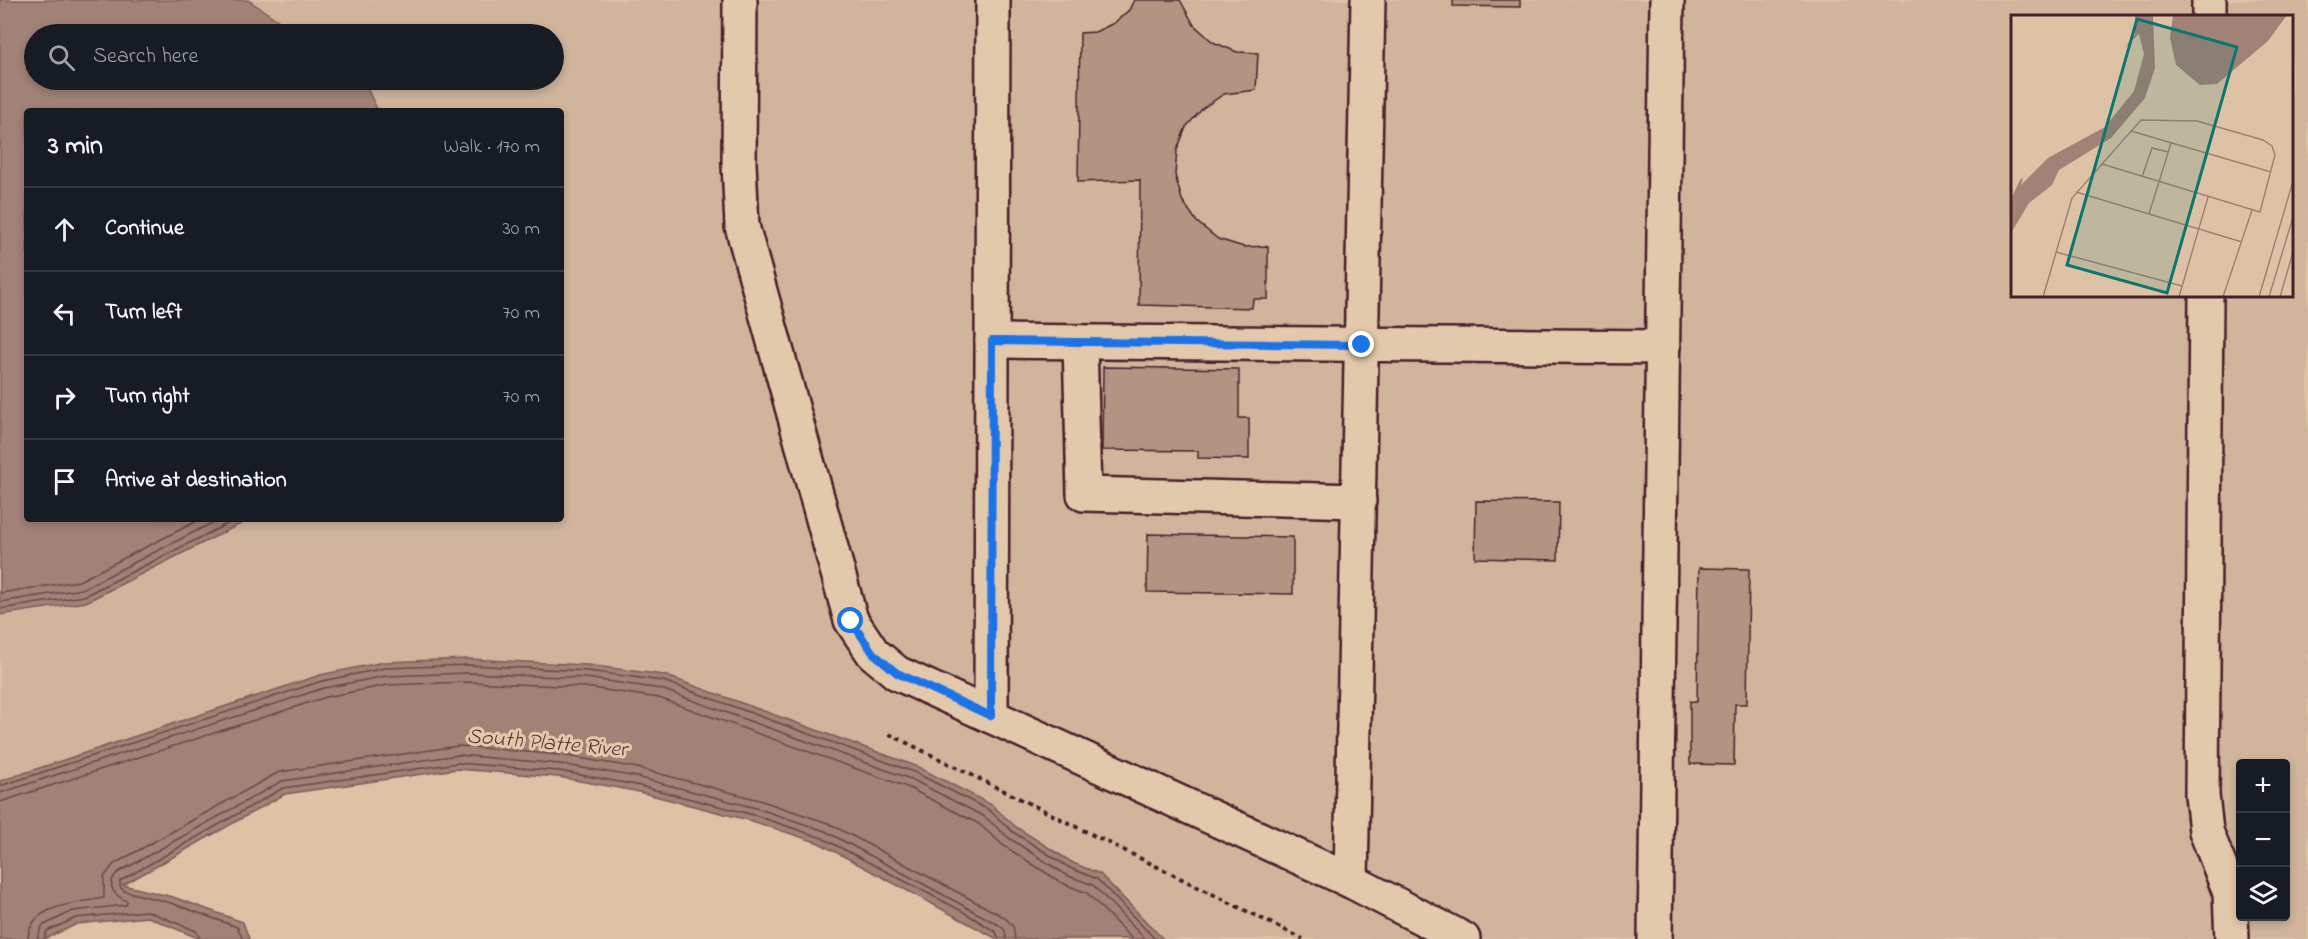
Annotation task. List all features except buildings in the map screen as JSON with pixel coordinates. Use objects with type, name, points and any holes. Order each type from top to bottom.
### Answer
[{"type":"lane","points":[[740,0],[739,165],[742,226],[851,621],[873,653],[897,673],[1351,880],[1463,939]]},
{"type":"lane","points":[[991,716],[993,0]]},
{"type":"lane","points":[[1351,880],[1368,0]]},
{"type":"lane","points":[[1655,939],[1667,0]]},
{"type":"lane","points":[[2206,297],[2202,795],[2206,831],[2230,893],[2232,939]]},
{"type":"lane","points":[[992,341],[1663,347]]},
{"type":"lane","points":[[1080,342],[1084,494],[1359,501]]},
{"type":"path","points":[[889,734],[1304,939]]},
{"type":"shaded area","points":[[0,0],[2308,0],[2308,939],[1163,939],[1100,874],[1073,863],[1016,827],[992,805],[884,754],[664,675],[587,665],[468,659],[384,662],[320,675],[0,781]]},
{"type":"water","points":[[0,0],[248,0],[283,24],[24,24],[24,90],[368,90],[377,108],[24,108],[24,522],[244,522],[86,602],[0,615]]},
{"type":"water","name":"South Platte River","points":[[468,659],[587,665],[664,675],[916,766],[992,805],[1016,827],[1073,863],[1100,874],[1163,939],[997,939],[819,843],[752,821],[635,791],[558,777],[457,769],[285,794],[123,885],[173,897],[243,922],[249,939],[200,939],[148,917],[77,924],[45,939],[0,939],[0,781],[320,675],[384,662]]},
{"type":"route","points":[[851,621],[873,653],[897,673],[991,716],[992,341],[1362,345]]}]
